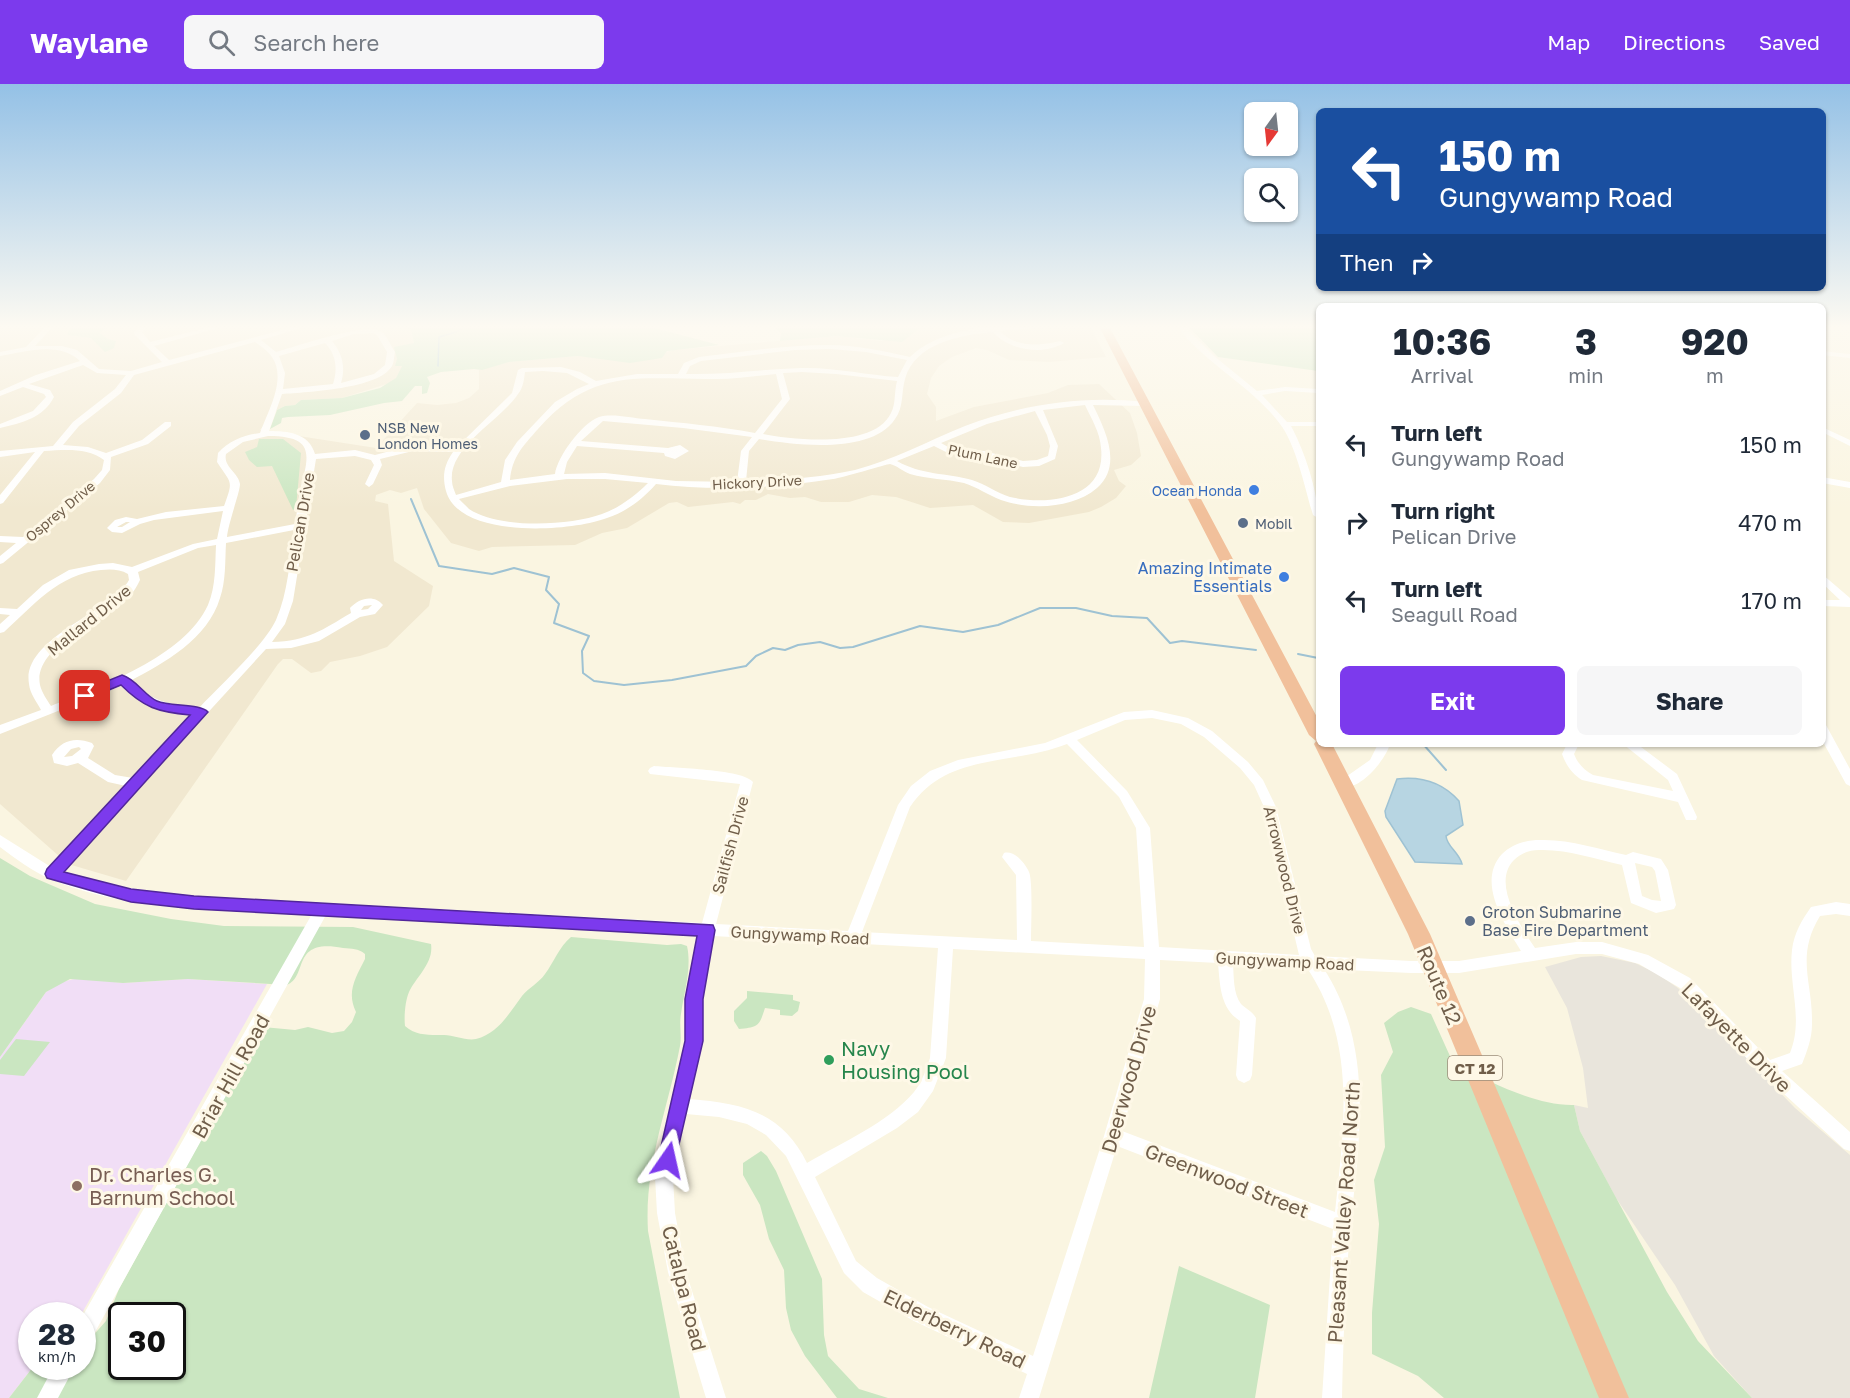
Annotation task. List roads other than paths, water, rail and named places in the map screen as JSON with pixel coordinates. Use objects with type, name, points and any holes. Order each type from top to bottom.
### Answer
[{"type":"highway","points":[[1136,387],[1316,731]]},
{"type":"highway","name":"Route 12","points":[[1325,747],[1402,899],[1433,968],[1614,1398]]},
{"type":"street","points":[[0,394],[14,387]]},
{"type":"street","points":[[0,426],[27,417],[48,404],[50,397],[47,392],[32,387]]},
{"type":"street","points":[[55,448],[76,424],[121,387]]},
{"type":"street","points":[[264,434],[279,387]]},
{"type":"street","points":[[278,393],[326,387]]},
{"type":"street","points":[[516,387],[513,397],[459,450],[447,472],[448,490],[461,506],[495,521],[514,525],[555,527],[601,517],[621,509],[638,499],[654,481]]},
{"type":"street","points":[[505,485],[507,460],[514,450],[562,401],[589,387]]},
{"type":"street","points":[[741,483],[743,457],[786,399],[783,387]]},
{"type":"street","points":[[558,477],[561,463],[593,423],[601,419],[697,426],[801,442],[824,443],[850,440],[871,433],[889,423],[898,411],[899,387]]},
{"type":"street","points":[[1248,387],[1285,424],[1293,438],[1316,509]]},
{"type":"street","points":[[1256,393],[1285,389],[1316,392]]},
{"type":"street","name":"Hickory Drive","points":[[454,498],[505,485],[558,477],[604,476],[697,484],[834,476],[865,470],[890,461],[995,418],[1038,408],[1145,404]]},
{"type":"street","points":[[890,461],[913,474],[967,481],[996,495],[1016,501],[1040,503],[1070,499],[1093,489],[1100,480],[1106,463],[1105,443],[1089,405]]},
{"type":"street","name":"Plum Lane","points":[[934,442],[948,450],[984,454],[1023,464],[1039,463],[1052,457],[1054,446],[1038,408]]},
{"type":"street","points":[[0,454],[55,448],[92,450],[106,456],[145,442],[168,424]]},
{"type":"street","points":[[1285,424],[1316,424]]},
{"type":"street","points":[[1826,431],[1850,443]]},
{"type":"street","name":"Pelican Drive","points":[[0,730],[122,680],[150,666],[177,648],[198,628],[212,609],[217,593],[221,541],[227,508],[236,484],[235,479],[220,461],[220,457],[237,442],[264,434],[286,434],[303,440],[310,448],[312,457],[283,615],[263,646],[52,874]]},
{"type":"street","points":[[576,443],[668,451]]},
{"type":"street","points":[[312,457],[355,453],[375,458],[413,448],[459,450]]},
{"type":"street","points":[[0,501],[41,450]]},
{"type":"street","name":"Osprey Drive","points":[[0,561],[102,476],[108,465],[106,456]]},
{"type":"street","points":[[369,484],[378,465],[375,458]]},
{"type":"street","points":[[1826,481],[1850,485]]},
{"type":"street","points":[[136,522],[227,508]]},
{"type":"street","points":[[130,571],[177,552],[298,526]]},
{"type":"street","points":[[0,539],[25,540]]},
{"type":"street","name":"Mallard Drive","points":[[0,630],[53,583],[76,570],[114,565],[130,571],[134,577],[134,584],[128,592],[55,643],[39,663],[34,675],[34,685],[47,711]]},
{"type":"street","points":[[1826,581],[1850,604]]},
{"type":"street","points":[[1826,603],[1850,604]]},
{"type":"street","points":[[0,611],[20,612]]},
{"type":"street","points":[[263,646],[291,645],[315,639],[357,614]]},
{"type":"street","points":[[122,680],[141,698],[152,704],[167,709],[201,712]]},
{"type":"street","name":"Arrowwood Drive","points":[[854,938],[856,926],[904,805],[924,781],[939,771],[958,764],[1034,751],[1070,740],[1124,716],[1152,714],[1184,721],[1198,728],[1218,741],[1244,765],[1259,783],[1270,807],[1304,949],[1310,963]]},
{"type":"street","points":[[1826,735],[1848,775]]},
{"type":"street","name":"Deerwood Drive","points":[[1029,1398],[1112,1136],[1152,999],[1152,954],[1143,828],[1123,794],[1070,740]]},
{"type":"street","points":[[1344,784],[1368,769],[1377,760],[1383,747]]},
{"type":"street","points":[[1567,747],[1570,761],[1582,775],[1590,779],[1683,798]]},
{"type":"street","points":[[1633,747],[1673,777],[1690,817]]},
{"type":"street","points":[[79,758],[112,779],[136,783]]},
{"type":"street","name":"Sailfish Drive","points":[[654,771],[738,778],[747,782],[707,930]]},
{"type":"street","name":"Gungywamp Road","points":[[0,840],[34,864],[52,874],[75,882],[131,896],[194,902],[1433,968]]},
{"type":"street","points":[[1532,956],[1508,914],[1498,887],[1502,866],[1508,856],[1518,849],[1546,845],[1628,861]]},
{"type":"street","points":[[1009,857],[1023,874],[1024,947]]},
{"type":"street","points":[[1767,1068],[1796,1059],[1803,1047],[1805,1033],[1798,963],[1799,941],[1806,922],[1816,911],[1836,908],[1850,910]]},
{"type":"street","name":"Briar Hill Road","points":[[96,1311],[322,909]]},
{"type":"street","name":"Catalpa Road","points":[[707,930],[694,999],[694,1041],[664,1177],[666,1213],[677,1272],[716,1398]]},
{"type":"street","points":[[804,1174],[902,1117],[926,1091],[934,1075],[938,1058],[946,943]]},
{"type":"street","name":"Lafayette Drive","points":[[1433,968],[1458,967],[1576,948],[1602,948],[1644,959],[1685,983],[1767,1068],[1850,1143]]},
{"type":"street","points":[[1225,958],[1230,1002],[1236,1011],[1248,1018],[1244,1075]]},
{"type":"street","name":"Pleasant Valley Road North","points":[[1310,963],[1322,978],[1336,1013],[1348,1045],[1353,1075],[1350,1148],[1335,1298],[1332,1398]]},
{"type":"street","name":"Elderberry Road","points":[[678,1106],[719,1109],[750,1117],[772,1129],[792,1150],[850,1267],[870,1285],[921,1314],[1038,1369]]},
{"type":"street","name":"Greenwood Street","points":[[1112,1136],[1342,1224]]},
{"type":"street","points":[[47,1398],[57,1380]]},
{"type":"water","points":[[1397,779],[1431,782],[1439,785],[1459,801],[1463,825],[1446,836],[1462,864],[1415,862],[1386,817],[1385,811]]},
{"type":"waterway","points":[[411,499],[439,566],[492,574],[514,568],[549,577],[546,590],[559,604],[554,623],[589,636],[582,651],[583,673],[594,681],[624,685],[672,680],[746,666],[756,656],[773,648],[785,650],[798,645],[820,642],[840,648],[853,647],[920,626],[963,632],[998,625],[1040,608],[1076,608],[1112,616],[1147,618],[1170,643],[1182,641],[1256,650]]},
{"type":"waterway","points":[[1298,654],[1316,658]]},
{"type":"waterway","points":[[1426,747],[1446,770]]},
{"type":"place","name":"NSB New London Homes","points":[[365,435]]},
{"type":"place","name":"Ocean Honda","points":[[1254,490]]},
{"type":"place","name":"Mobil","points":[[1243,523]]},
{"type":"place","name":"Amazing Intimate Essentials","points":[[1284,577]]},
{"type":"place","name":"Groton Submarine Base Fire Department","points":[[1470,921]]},
{"type":"place","name":"Navy Housing Pool","points":[[829,1060]]},
{"type":"place","name":"Dr. Charles G. Barnum School","points":[[77,1186]]}]
